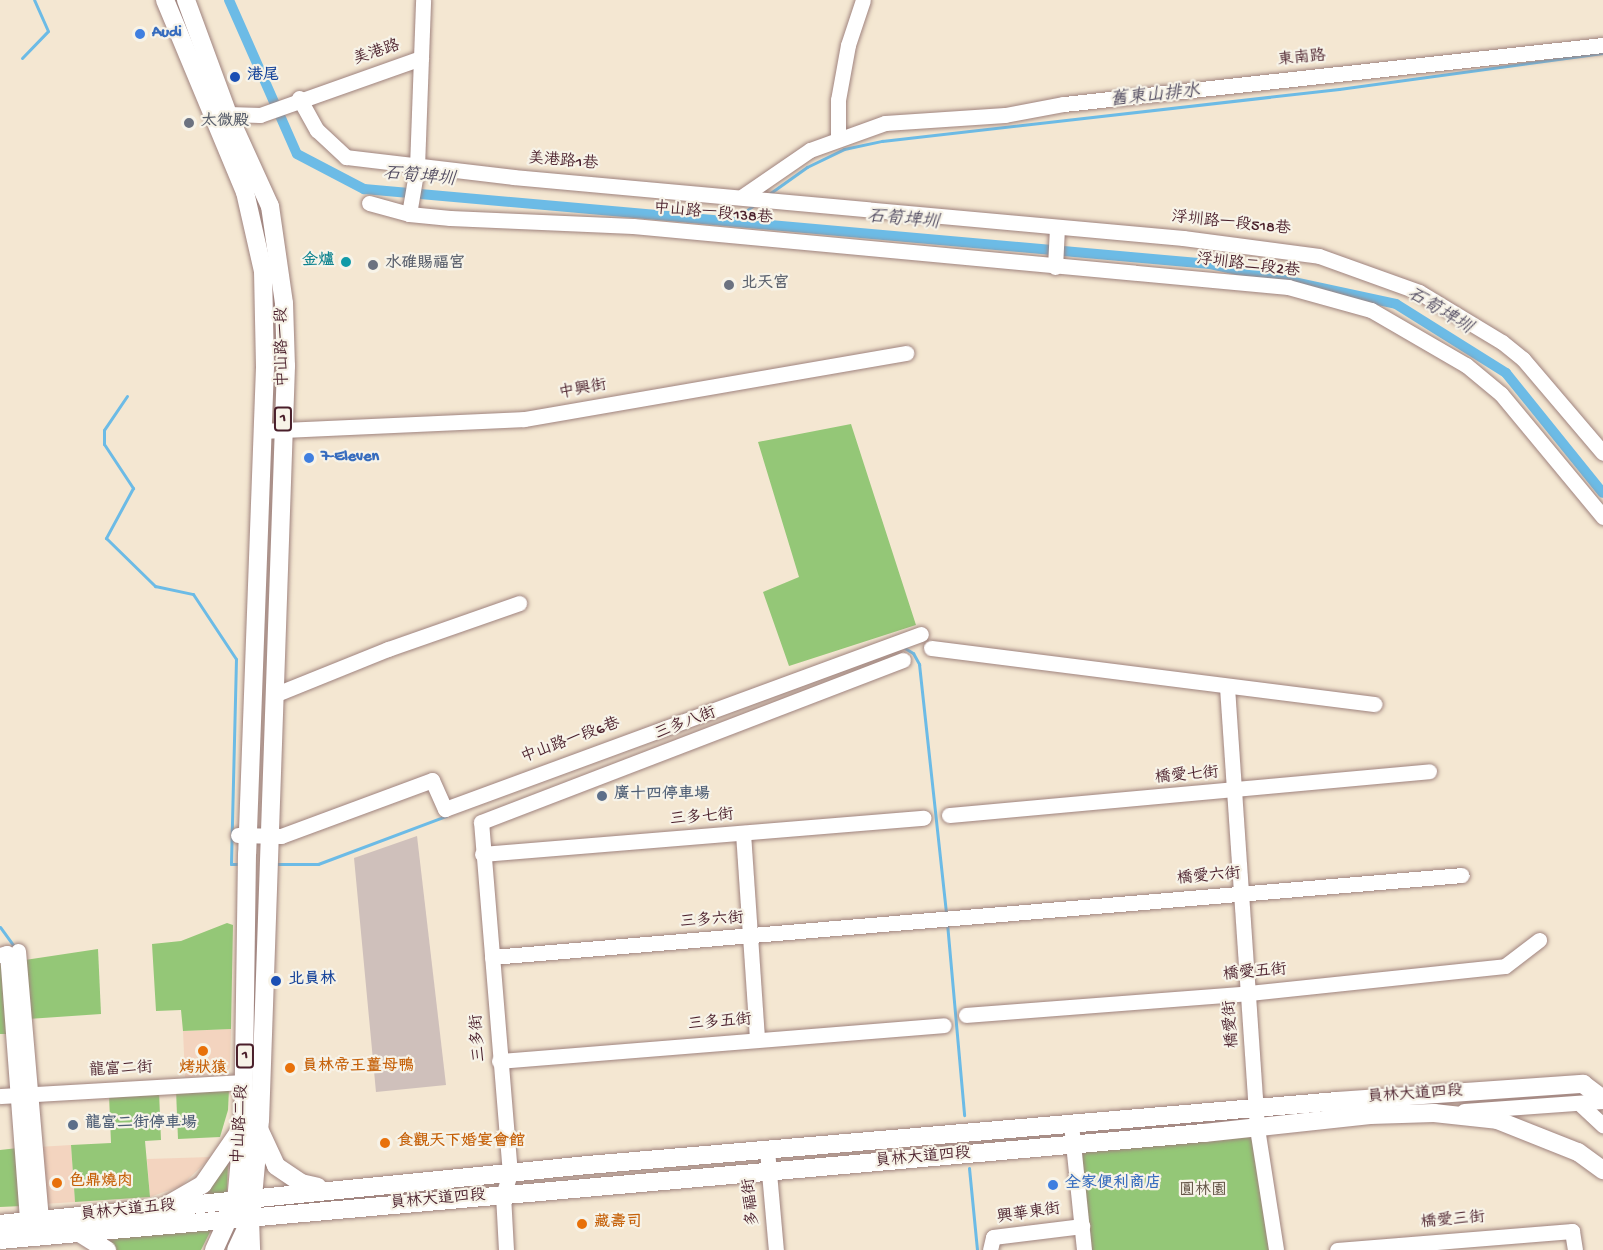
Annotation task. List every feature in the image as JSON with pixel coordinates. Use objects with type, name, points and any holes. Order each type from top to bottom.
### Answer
[{"type":"main road","name":"中山路一段","points":[[165,0],[202,96],[245,192],[263,271],[263,431],[243,835],[247,854],[247,890]]},
{"type":"main road","name":"中山路一段","points":[[186,0],[228,114],[270,206],[284,303],[286,366],[266,890]]},
{"type":"main road","name":"中山路二段","points":[[247,890],[244,1082],[251,1127],[255,1198],[252,1218]]},
{"type":"main road","name":"中山路二段","points":[[231,1220],[251,1127],[266,890]]},
{"type":"main road","name":"員林大道四段","points":[[255,1198],[767,1150],[1583,1084],[1603,1100]]},
{"type":"main road","name":"員林大道四段","points":[[231,1220],[1257,1128],[1370,1115],[1434,1113],[1497,1120],[1578,1152],[1603,1170]]},
{"type":"main road","points":[[141,1211],[168,1205],[203,1184],[251,1127],[276,1166],[286,1175],[331,1190]]},
{"type":"main road","name":"員林大道五段","points":[[0,1224],[236,1202],[255,1198]]},
{"type":"main road","name":"1","points":[[235,1250],[252,1218]]},
{"type":"main road","name":"員林大道五段","points":[[0,1240],[231,1220]]},
{"type":"main road","name":"1","points":[[214,1250],[231,1220]]},
{"type":"main road","points":[[81,1234],[107,1250]]},
{"type":"street","name":"美港路","points":[[228,114],[267,112],[294,100],[422,58],[423,0]]},
{"type":"street","points":[[750,197],[810,150],[838,140],[838,100],[848,45],[863,0]]},
{"type":"street","name":"東南路","points":[[838,140],[885,123],[1005,115],[1064,105],[1603,45]]},
{"type":"street","points":[[409,214],[417,167],[422,58]]},
{"type":"street","points":[[202,96],[228,114]]},
{"type":"street","name":"美港路1巷","points":[[294,100],[317,130],[346,157],[417,167],[786,200]]},
{"type":"street","name":"浮圳路一段518巷","points":[[786,200],[1280,247],[1372,272],[1454,310],[1509,348],[1555,394],[1603,453]]},
{"type":"street","name":"中山路一段138巷","points":[[369,203],[409,214],[633,226],[1055,267]]},
{"type":"street","points":[[1055,267],[1057,227]]},
{"type":"street","name":"浮圳路二段2巷","points":[[1055,267],[1288,287],[1371,310],[1466,365],[1501,394],[1603,517]]},
{"type":"street","name":"中興街","points":[[263,431],[282,434],[524,419],[906,353]]},
{"type":"street","points":[[274,695],[388,649],[519,603]]},
{"type":"street","name":"中山路一段6巷","points":[[243,835],[281,836],[432,780],[445,809],[921,634]]},
{"type":"street","points":[[931,648],[1374,704]]},
{"type":"street","name":"三多八街","points":[[481,822],[878,673],[903,660]]},
{"type":"street","name":"橋愛街","points":[[1227,687],[1257,1128],[1276,1250]]},
{"type":"street","name":"橋愛七街","points":[[949,815],[1235,791],[1429,771]]},
{"type":"street","name":"三多七街","points":[[482,854],[924,818]]},
{"type":"street","name":"三多街","points":[[481,822],[510,1174],[503,1195],[506,1250]]},
{"type":"street","points":[[743,833],[757,1039]]},
{"type":"street","name":"橋愛六街","points":[[934,921],[1462,874]]},
{"type":"street","name":"三多六街","points":[[492,957],[934,921]]},
{"type":"street","name":"橋愛五街","points":[[966,1015],[1249,993],[1505,966],[1539,940]]},
{"type":"street","points":[[8,953],[34,1221]]},
{"type":"street","name":"三多五街","points":[[499,1061],[944,1025]]},
{"type":"street","name":"龍富二街","points":[[0,1096],[244,1082]]},
{"type":"street","points":[[1434,1113],[1603,1100]]},
{"type":"street","points":[[1580,1103],[1603,1125]]},
{"type":"street","points":[[1071,1124],[1084,1250]]},
{"type":"street","name":"多福街","points":[[767,1150],[767,1173],[776,1250]]},
{"type":"street","name":"中山路二段","points":[[252,1218],[252,1250]]},
{"type":"street","name":"中山路二段","points":[[231,1220],[235,1250]]},
{"type":"street","name":"興華東街","points":[[990,1250],[993,1237],[1082,1226]]},
{"type":"street","name":"橋愛三街","points":[[1337,1250],[1572,1231],[1575,1250]]},
{"type":"shaded area","points":[[417,836],[446,1085],[376,1092],[354,858]]},
{"type":"shaded area","points":[[231,1029],[230,1068],[224,1073],[185,1077],[183,1031]]},
{"type":"shaded area","points":[[71,1145],[75,1202],[43,1204],[38,1147]]},
{"type":"shaded area","points":[[211,1157],[181,1186],[150,1197],[147,1159]]},
{"type":"green space","points":[[851,424],[916,625],[789,666],[763,592],[799,577],[758,442]]},
{"type":"green space","points":[[227,923],[233,925],[231,1029],[183,1031],[181,1010],[156,1011],[152,944],[181,941]]},
{"type":"green space","points":[[98,949],[101,1014],[28,1019],[25,960]]},
{"type":"green space","points":[[0,961],[6,967],[10,1034],[0,1034]]},
{"type":"green space","points":[[229,1089],[228,1110],[220,1137],[178,1139],[176,1090]]},
{"type":"green space","points":[[159,1091],[161,1140],[145,1141],[150,1197],[75,1202],[71,1145],[111,1143],[109,1095]]},
{"type":"green space","name":"圓林園","points":[[1257,1128],[1276,1250],[1084,1250],[1072,1145]]},
{"type":"green space","points":[[18,1148],[22,1206],[0,1207],[0,1150]]},
{"type":"green space","points":[[228,1161],[227,1194],[196,1199]]},
{"type":"green space","points":[[211,1230],[201,1250],[114,1250],[103,1238]]},
{"type":"waterway","points":[[22,58],[48,31],[34,0]]},
{"type":"waterway","name":"石筍埤圳","points":[[229,0],[297,154],[364,189],[1210,264],[1396,304],[1506,373],[1603,493]]},
{"type":"waterway","name":"舊東山排水","points":[[769,194],[807,167],[844,149],[882,141],[1339,89],[1603,53]]},
{"type":"waterway","name":"舊東山排水","points":[[732,222],[754,205]]},
{"type":"waterway","points":[[127,396],[104,430],[104,444],[133,488],[106,538],[155,586],[193,594],[236,659],[231,864],[242,864]]},
{"type":"waterway","points":[[903,647],[913,653],[919,664],[946,913]]},
{"type":"waterway","points":[[276,864],[318,864],[446,816]]},
{"type":"waterway","points":[[947,923],[964,1115]]},
{"type":"waterway","points":[[0,927],[14,946]]},
{"type":"waterway","points":[[969,1168],[977,1250]]},
{"type":"place","name":"Audi","points":[[140,34]]},
{"type":"place","name":"港尾","points":[[235,77]]},
{"type":"place","name":"太微殿","points":[[189,123]]},
{"type":"place","name":"金爐","points":[[346,262]]},
{"type":"place","name":"水碓賜福宮","points":[[373,265]]},
{"type":"place","name":"北天宮","points":[[729,285]]},
{"type":"place","name":"7-Eleven","points":[[309,458]]},
{"type":"place","name":"廣十四停車場","points":[[602,796]]},
{"type":"place","name":"北員林","points":[[276,981]]},
{"type":"place","name":"烤狀猿","points":[[203,1051]]},
{"type":"place","name":"員林帝王薑母鴨","points":[[290,1068]]},
{"type":"place","name":"龍富二街停車場","points":[[73,1125]]},
{"type":"place","name":"食觀天下婚宴會館","points":[[385,1143]]},
{"type":"place","name":"色鼎燒肉","points":[[57,1183]]},
{"type":"place","name":"全家便利商店","points":[[1053,1185]]},
{"type":"place","name":"藏壽司","points":[[582,1224]]}]
